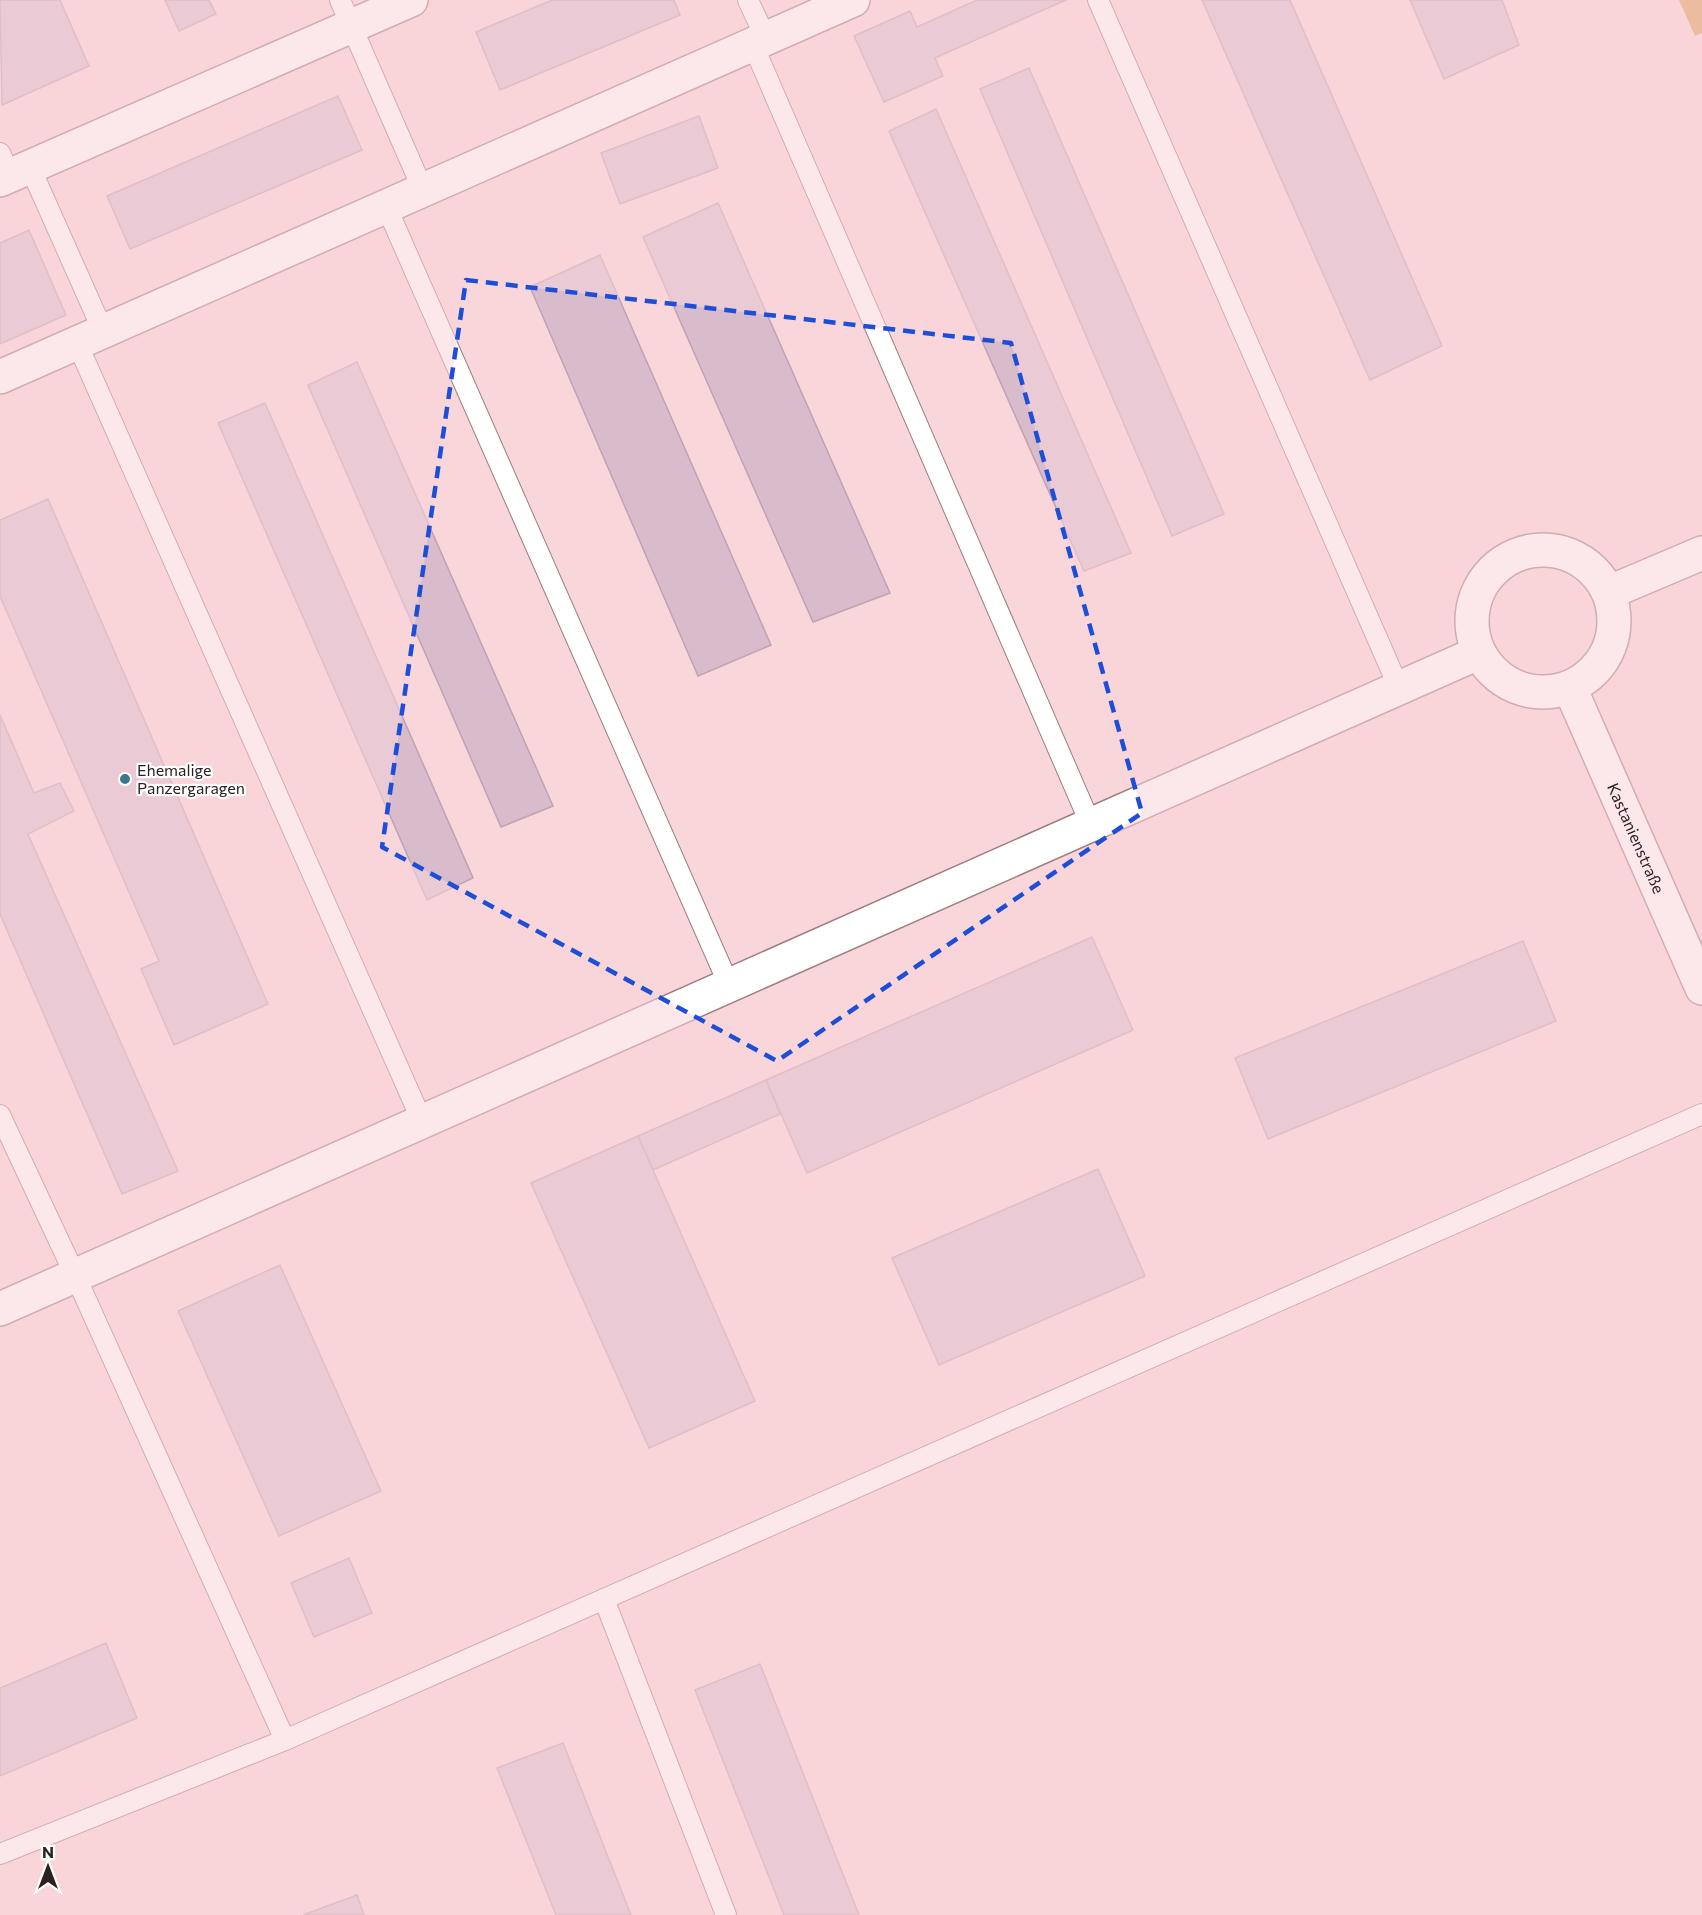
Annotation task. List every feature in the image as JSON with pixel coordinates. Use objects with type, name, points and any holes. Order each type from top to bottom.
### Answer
[{"type":"street","points":[[10,169],[346,13],[411,0]]},
{"type":"street","points":[[0,376],[853,0]]},
{"type":"street","points":[[1535,550],[1558,550],[1579,559],[1597,573],[1610,592],[1615,615],[1614,638],[1605,659],[1590,676],[1570,688],[1543,694],[1517,688],[1494,674],[1478,653],[1472,631],[1472,608],[1480,587],[1494,569],[1513,556],[1535,550]]},
{"type":"street","points":[[1610,592],[1702,553]]},
{"type":"street","points":[[0,1309],[1478,653]]},
{"type":"street","name":"Kastanienstraße","points":[[1570,688],[1702,988]]},
{"type":"lane","points":[[748,0],[759,42],[1091,825]]},
{"type":"lane","points":[[1098,0],[1399,688]]},
{"type":"lane","points":[[346,13],[423,189]]},
{"type":"lane","points":[[10,169],[90,337],[422,1121]]},
{"type":"lane","points":[[386,206],[729,985]]},
{"type":"lane","points":[[0,1854],[285,1740],[1702,1114]]},
{"type":"lane","points":[[0,1115],[75,1275],[285,1740]]},
{"type":"lane","points":[[604,1599],[726,1915]]},
{"type":"highlighted area","points":[[466,280],[1011,343],[1142,813],[777,1061],[382,847]]},
{"type":"shaded area","points":[[1679,0],[1702,0],[1702,33],[1695,36]]},
{"type":"building","points":[[0,0],[60,0],[89,66],[2,105]]},
{"type":"building","points":[[165,0],[209,0],[216,14],[179,31]]},
{"type":"building","points":[[552,0],[674,0],[680,15],[500,90],[476,32]]},
{"type":"building","points":[[977,0],[1066,0],[935,58],[943,76],[884,102],[854,36],[910,11],[917,27]]},
{"type":"building","points":[[1202,0],[1290,0],[1442,346],[1370,380]]},
{"type":"building","points":[[1410,0],[1502,0],[1519,45],[1444,79]]},
{"type":"building","points":[[1029,68],[1224,514],[1172,536],[980,89]]},
{"type":"building","points":[[338,96],[362,150],[130,249],[107,196]]},
{"type":"building","points":[[936,109],[1131,553],[1084,571],[889,131]]},
{"type":"building","points":[[699,116],[718,168],[620,204],[601,153]]},
{"type":"building","points":[[718,203],[890,593],[813,622],[643,237]]},
{"type":"building","points":[[29,230],[66,315],[0,344],[0,243]]},
{"type":"building","points":[[600,255],[771,645],[698,676],[530,287]]},
{"type":"building","points":[[357,362],[553,806],[501,827],[308,385]]},
{"type":"building","points":[[265,403],[473,878],[427,900],[218,423]]},
{"type":"building","name":"Ehemalige Panzergaragen","points":[[48,499],[268,1004],[174,1045],[141,969],[159,961],[0,596],[0,520]]},
{"type":"building","points":[[0,715],[34,793],[60,783],[74,811],[28,834],[178,1171],[122,1194],[0,914]]},
{"type":"building","points":[[1092,937],[1133,1030],[807,1173],[766,1080]]},
{"type":"building","points":[[1523,941],[1556,1021],[1268,1139],[1235,1058]]},
{"type":"building","points":[[766,1080],[780,1114],[653,1170],[638,1136]]},
{"type":"building","points":[[638,1136],[755,1401],[649,1448],[531,1183]]},
{"type":"building","points":[[1098,1169],[1145,1276],[939,1365],[892,1258]]},
{"type":"building","points":[[280,1265],[381,1491],[279,1536],[178,1311]]},
{"type":"building","points":[[349,1558],[372,1613],[314,1637],[291,1583]]},
{"type":"building","points":[[106,1643],[137,1718],[0,1776],[0,1688]]},
{"type":"building","points":[[760,1664],[859,1915],[784,1915],[695,1690]]},
{"type":"building","points":[[563,1743],[631,1915],[556,1915],[497,1768]]},
{"type":"building","points":[[357,1895],[364,1915],[303,1915]]},
{"type":"place","name":"Ehemalige Panzergaragen","points":[[125,779]]}]
